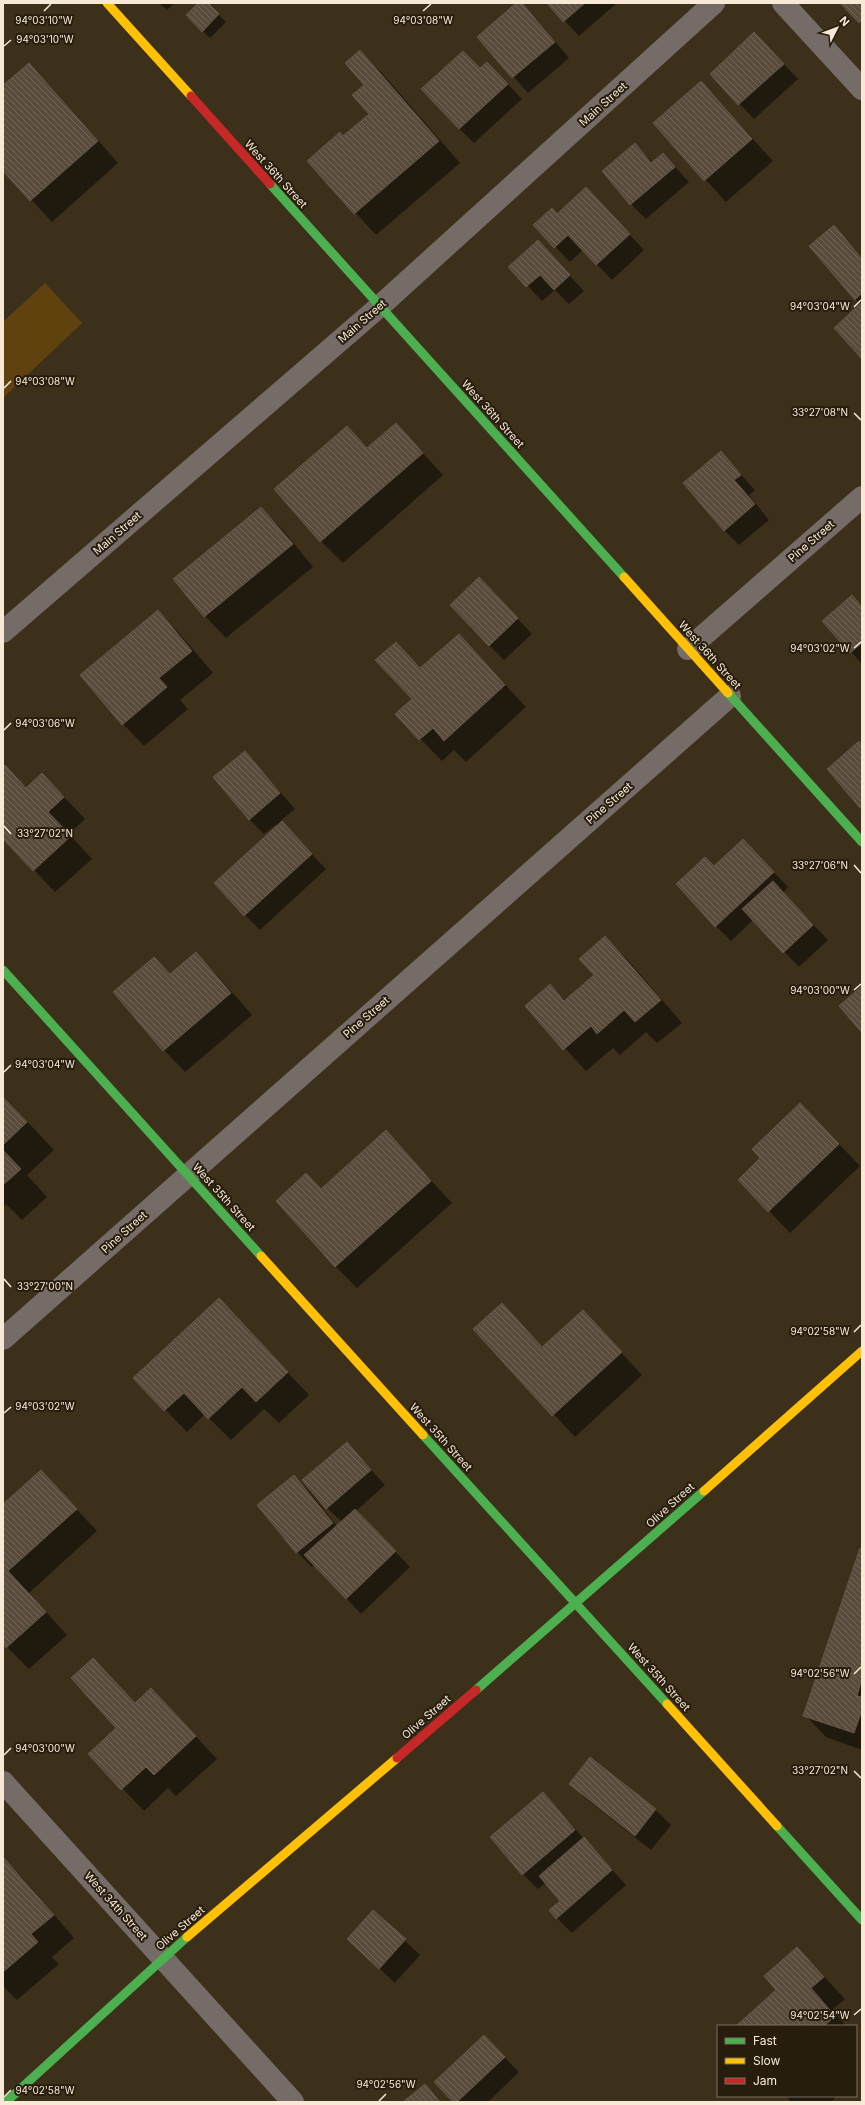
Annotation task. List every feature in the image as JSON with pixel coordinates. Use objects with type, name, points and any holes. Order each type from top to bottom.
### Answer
[{"type":"street","name":"West 36th Street","points":[[107,3],[862,842]]},
{"type":"street","name":"Main Street","points":[[3,632],[380,306],[714,3]]},
{"type":"street","points":[[783,3],[862,89]]},
{"type":"street","name":"Pine Street","points":[[688,649],[862,497]]},
{"type":"street","name":"Pine Street","points":[[3,1339],[730,696]]},
{"type":"street","name":"West 35th Street","points":[[3,970],[862,1920]]},
{"type":"street","name":"Olive Street","points":[[6,2102],[163,1958],[576,1604],[862,1351]]},
{"type":"street","name":"West 34th Street","points":[[3,1782],[293,2102]]},
{"type":"shaded area","points":[[45,283],[82,323],[3,398],[3,322]]},
{"type":"building","points":[[198,3],[208,3],[219,14],[202,32],[186,15]]},
{"type":"building","points":[[516,3],[522,3],[555,42],[512,78],[477,37]]},
{"type":"building","points":[[547,3],[585,3],[563,22]]},
{"type":"building","points":[[840,3],[862,3],[862,20],[859,23]]},
{"type":"building","points":[[754,32],[784,64],[738,105],[710,74]]},
{"type":"building","points":[[360,50],[439,141],[354,214],[307,161],[340,132],[343,136],[369,114],[352,95],[364,85],[345,63]]},
{"type":"building","points":[[463,51],[480,68],[487,62],[508,84],[459,129],[421,89]]},
{"type":"building","points":[[29,63],[98,141],[30,201],[3,171],[3,85]]},
{"type":"building","points":[[701,81],[752,139],[704,181],[653,123]]},
{"type":"building","points":[[635,143],[651,163],[663,153],[675,167],[630,205],[602,171]]},
{"type":"building","points":[[586,187],[630,234],[596,265],[568,235],[554,248],[533,225],[552,208],[557,214]]},
{"type":"building","points":[[834,225],[862,259],[862,293],[855,300],[809,246]]},
{"type":"building","points":[[538,240],[570,275],[554,290],[540,275],[526,287],[508,267]]},
{"type":"building","points":[[862,302],[862,359],[834,328]]},
{"type":"building","points":[[396,423],[423,453],[320,542],[274,489],[347,426],[367,448]]},
{"type":"building","points":[[721,451],[741,475],[734,480],[755,504],[724,531],[683,483]]},
{"type":"building","points":[[261,507],[293,544],[204,617],[173,579]]},
{"type":"building","points":[[479,577],[518,618],[489,646],[450,605]]},
{"type":"building","points":[[852,595],[862,607],[862,643],[850,653],[822,621]]},
{"type":"building","points":[[158,610],[192,651],[159,678],[167,687],[122,725],[80,675]]},
{"type":"building","points":[[459,634],[505,685],[444,741],[433,728],[419,740],[395,714],[412,699],[375,660],[396,642],[420,668]]},
{"type":"building","points":[[859,741],[862,745],[862,807],[860,808],[827,769]]},
{"type":"building","points":[[245,751],[280,793],[249,820],[213,777]]},
{"type":"building","points":[[5,765],[26,788],[42,773],[64,797],[48,812],[71,836],[33,871],[3,839],[3,767]]},
{"type":"building","points":[[282,821],[312,854],[244,916],[214,883]]},
{"type":"building","points":[[743,839],[774,872],[715,927],[676,884],[705,857],[714,866]]},
{"type":"building","points":[[773,881],[813,925],[783,953],[742,909]]},
{"type":"building","points":[[605,936],[661,1000],[635,1022],[624,1010],[597,1034],[591,1026],[563,1050],[525,1006],[550,984],[564,1001],[594,975],[579,959]]},
{"type":"building","points":[[196,952],[231,993],[163,1051],[113,992],[154,957],[170,974]]},
{"type":"building","points":[[862,986],[862,1033],[839,1006]]},
{"type":"building","points":[[3,1097],[27,1122],[3,1145]]},
{"type":"building","points":[[800,1103],[839,1144],[768,1212],[738,1180],[760,1158],[752,1149]]},
{"type":"building","points":[[386,1130],[431,1181],[335,1267],[276,1201],[306,1173],[321,1189]]},
{"type":"building","points":[[3,1150],[21,1169],[3,1185]]},
{"type":"building","points":[[219,1298],[288,1372],[256,1402],[242,1387],[208,1419],[184,1393],[164,1411],[133,1378]]},
{"type":"building","points":[[502,1303],[542,1347],[583,1310],[622,1352],[552,1416],[473,1329]]},
{"type":"building","points":[[347,1442],[371,1470],[326,1509],[302,1480]]},
{"type":"building","points":[[41,1470],[77,1509],[8,1571],[46,1612],[6,1648],[3,1644],[3,1504]]},
{"type":"building","points":[[294,1475],[333,1523],[296,1553],[257,1505]]},
{"type":"building","points":[[355,1509],[396,1551],[346,1599],[304,1555]]},
{"type":"building","points":[[860,1548],[862,1549],[862,1679],[857,1696],[862,1697],[862,1710],[854,1733],[803,1716]]},
{"type":"building","points":[[93,1658],[135,1703],[151,1688],[196,1736],[154,1775],[146,1767],[121,1790],[88,1754],[116,1728],[71,1678]]},
{"type":"building","points":[[590,1757],[656,1809],[635,1836],[569,1784]]},
{"type":"building","points":[[543,1792],[575,1830],[522,1875],[490,1837]]},
{"type":"building","points":[[584,1837],[612,1870],[556,1919],[549,1910],[560,1901],[539,1876]]},
{"type":"building","points":[[3,1857],[54,1915],[31,1934],[38,1942],[3,1972]]},
{"type":"building","points":[[373,1910],[406,1939],[379,1969],[347,1939]]},
{"type":"building","points":[[797,1947],[824,1977],[811,1988],[835,2016],[825,2025],[737,2025],[776,1990],[764,1976]]},
{"type":"building","points":[[484,2035],[505,2057],[457,2102],[453,2102],[434,2082]]},
{"type":"building","points":[[425,2084],[440,2102],[403,2102]]},
{"type":"traffic: fast","points":[[270,184],[624,577]]},
{"type":"traffic: fast","points":[[728,693],[862,842]]},
{"type":"traffic: fast","points":[[3,970],[261,1256]]},
{"type":"traffic: fast","points":[[423,1435],[667,1704]]},
{"type":"traffic: fast","points":[[476,1690],[704,1491]]},
{"type":"traffic: fast","points":[[777,1826],[862,1920]]},
{"type":"traffic: fast","points":[[6,2102],[187,1937]]},
{"type":"traffic: slow","points":[[107,3],[191,96]]},
{"type":"traffic: slow","points":[[624,577],[728,693]]},
{"type":"traffic: slow","points":[[261,1256],[423,1435]]},
{"type":"traffic: slow","points":[[704,1491],[862,1351]]},
{"type":"traffic: slow","points":[[667,1704],[777,1826]]},
{"type":"traffic: slow","points":[[187,1937],[397,1758]]},
{"type":"traffic: jam","points":[[191,96],[270,184]]},
{"type":"traffic: jam","points":[[397,1758],[476,1690]]}]
